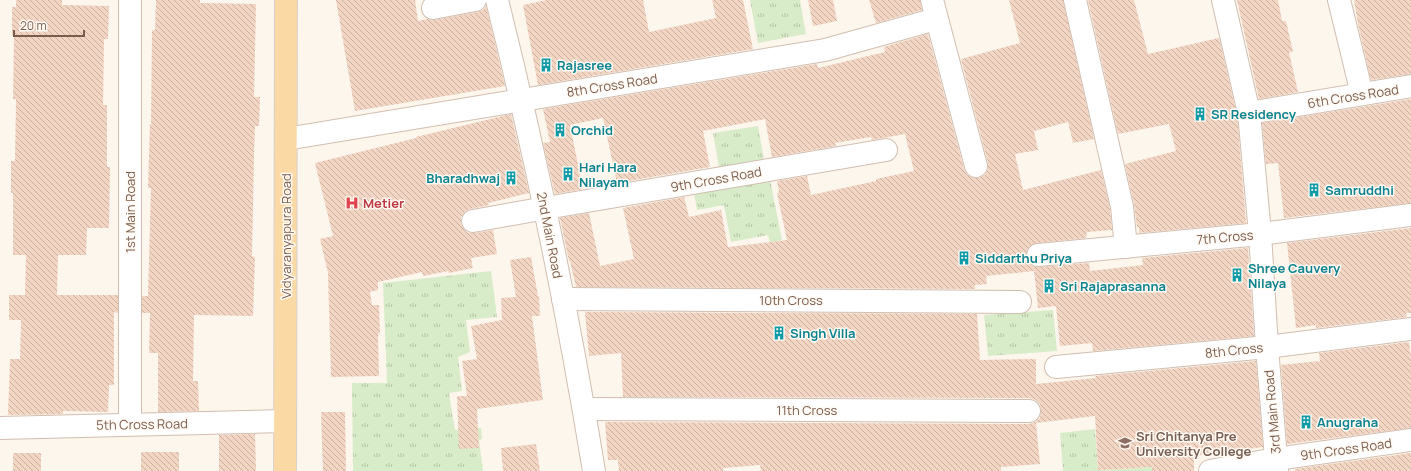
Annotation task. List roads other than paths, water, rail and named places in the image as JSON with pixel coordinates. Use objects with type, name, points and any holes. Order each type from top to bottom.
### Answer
[{"type":"main road","name":"Vidyaranyapura Road","points":[[285,471],[286,0]]},
{"type":"street","name":"1st Main Road","points":[[130,0],[130,424]]},
{"type":"street","points":[[434,8],[475,0]]},
{"type":"street","name":"2nd Main Road","points":[[497,0],[522,100],[546,208],[584,409],[594,471]]},
{"type":"street","points":[[1075,0],[1122,207],[1126,246]]},
{"type":"street","name":"3rd Main Road","points":[[1222,0],[1249,113],[1260,234],[1266,347],[1276,465]]},
{"type":"street","points":[[1339,0],[1362,94]]},
{"type":"street","name":"8th Cross Road","points":[[286,139],[825,50],[934,9]]},
{"type":"street","points":[[934,9],[976,166]]},
{"type":"street","name":"6th Cross Road","points":[[1249,113],[1411,86]]},
{"type":"street","name":"9th Cross Road","points":[[473,221],[886,150]]},
{"type":"street","name":"7th Cross","points":[[1038,255],[1260,234],[1411,215]]},
{"type":"street","name":"10th Cross","points":[[563,299],[1020,302]]},
{"type":"street","name":"8th Cross","points":[[1056,367],[1266,347],[1411,330]]},
{"type":"street","name":"11th Cross","points":[[584,409],[1029,411]]},
{"type":"street","name":"5th Cross Road","points":[[0,428],[285,421]]},
{"type":"street","name":"9th Cross Road","points":[[1210,471],[1276,465],[1411,440]]},
{"type":"place","name":"Rajasree","points":[[546,65]]},
{"type":"place","name":"SR Residency","points":[[1200,114]]},
{"type":"place","name":"Orchid","points":[[560,130]]},
{"type":"place","name":"Hari Hara Nilayam","points":[[568,174]]},
{"type":"place","name":"Bharadhwaj","points":[[511,178]]},
{"type":"place","name":"Samruddhi","points":[[1314,190]]},
{"type":"place","name":"Metier","points":[[352,203]]},
{"type":"place","name":"Siddarthu Priya","points":[[964,258]]},
{"type":"place","name":"Shree Cauvery Nilaya","points":[[1237,275]]},
{"type":"place","name":"Sri Rajaprasanna","points":[[1049,286]]},
{"type":"place","name":"Singh Villa","points":[[779,333]]},
{"type":"place","name":"Anugraha","points":[[1306,422]]},
{"type":"place","name":"Sri Chitanya Pre University College","points":[[1125,443]]}]
